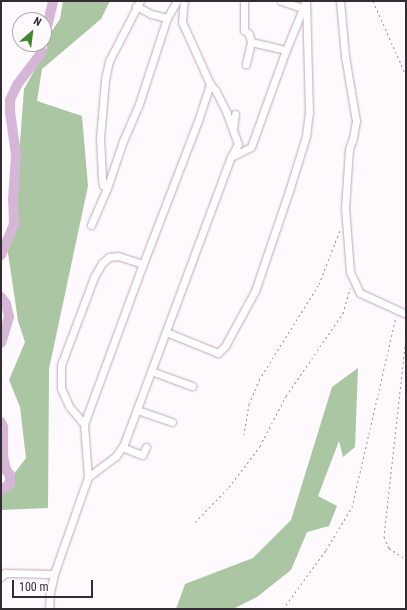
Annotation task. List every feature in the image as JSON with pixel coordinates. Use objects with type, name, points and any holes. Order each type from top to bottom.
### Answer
[{"type":"street","points":[[91,225],[107,188],[123,141],[139,104],[167,18],[177,1]]},
{"type":"street","points":[[88,477],[116,456],[122,447],[231,157],[238,144],[216,91],[210,84],[182,22],[182,8],[184,1]]},
{"type":"street","points":[[244,1],[244,30],[249,34],[251,42],[246,64]]},
{"type":"street","points":[[281,1],[302,8]]},
{"type":"street","points":[[166,332],[218,352],[225,346],[255,291],[290,191],[306,136],[309,114],[306,1],[286,50],[251,148],[231,157]]},
{"type":"street","points":[[340,1],[345,56],[356,121],[353,138],[349,149],[345,207],[350,272],[360,293],[406,314]]},
{"type":"street","points":[[107,188],[103,185],[102,178],[100,138],[105,80],[109,62],[138,4],[151,14],[167,18]]},
{"type":"street","points":[[251,42],[286,50]]},
{"type":"street","points":[[49,609],[50,592],[54,574],[88,477],[84,424],[198,121],[210,84]]},
{"type":"street","points":[[233,129],[234,114]]},
{"type":"street","points":[[84,424],[69,406],[62,388],[61,365],[94,277],[102,263],[109,257],[118,256],[143,264]]},
{"type":"street","points":[[151,371],[192,386]]},
{"type":"street","points":[[137,410],[172,422]]},
{"type":"street","points":[[122,447],[142,455],[146,447]]},
{"type":"street","points":[[1,577],[6,574],[54,574]]},
{"type":"path","points":[[373,1],[406,75]]},
{"type":"path","points":[[244,435],[249,404],[259,380],[319,284],[342,225]]},
{"type":"path","points":[[195,522],[229,487],[260,446],[286,396],[343,313],[353,277]]},
{"type":"path","points":[[283,609],[326,550],[352,507],[398,311]]},
{"type":"path","points":[[406,337],[384,537],[389,548],[406,559]]},
{"type":"green space","points":[[63,1],[110,1],[101,19],[42,69],[37,101],[82,116],[88,186],[49,369],[48,508],[1,510],[1,491],[26,458],[20,407],[9,380],[25,342],[18,321],[7,246],[17,223],[19,155],[24,89],[45,52],[52,52],[52,31],[60,19]]},
{"type":"green space","points":[[358,368],[355,447],[343,457],[339,441],[318,496],[337,506],[329,526],[307,532],[291,570],[257,597],[233,609],[176,609],[185,584],[253,558],[291,520],[332,387]]},
{"type":"waterway","points":[[50,12],[53,1]]},
{"type":"waterway","points":[[1,255],[14,224],[13,200],[16,154],[10,112],[10,100],[17,85],[40,55],[40,52]]},
{"type":"waterway","points":[[1,297],[6,304],[9,317],[1,343]]},
{"type":"waterway","points":[[1,422],[3,427],[3,456],[6,470],[10,475],[10,484],[1,490]]}]
